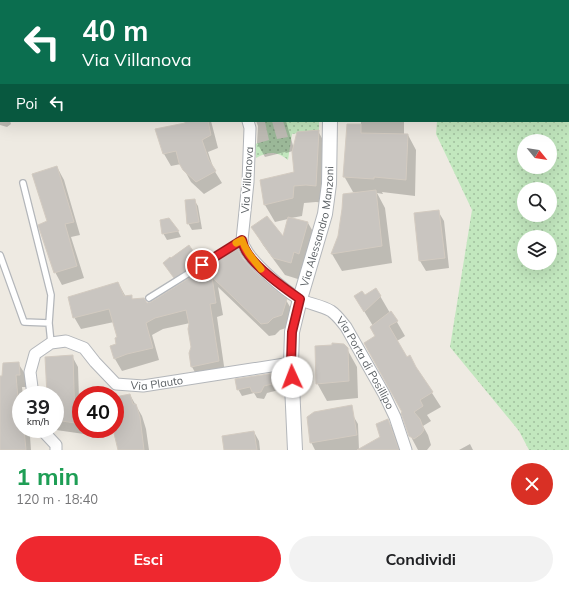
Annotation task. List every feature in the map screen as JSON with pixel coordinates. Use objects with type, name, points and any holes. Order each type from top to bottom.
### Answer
[{"type":"street","name":"Via Villanova","points":[[242,240],[248,182],[250,128],[248,122]]},
{"type":"street","name":"Via Alessandro Manzoni","points":[[295,450],[291,362],[292,332],[325,214],[329,184],[330,122]]},
{"type":"street","points":[[242,240],[245,249],[263,270],[300,299]]},
{"type":"street","name":"Via Porta di Posillipo","points":[[300,299],[330,311],[338,317],[346,327],[384,394],[395,417],[406,450]]},
{"type":"street","name":"Via Plauto","points":[[51,343],[66,341],[84,348],[116,384],[143,386],[291,362]]},
{"type":"street","points":[[32,386],[30,372],[35,354],[51,343]]},
{"type":"street","points":[[50,438],[56,445],[56,450]]},
{"type":"lane","points":[[23,183],[51,295],[49,323],[51,343]]},
{"type":"lane","points":[[149,298],[242,240]]},
{"type":"lane","points":[[0,256],[24,322],[49,323]]},
{"type":"green space","points":[[265,122],[272,122],[277,139],[288,137],[283,122],[319,122],[319,130],[292,134],[288,160],[273,153],[265,154],[256,158],[255,144],[269,140]]},
{"type":"green space","points":[[437,122],[569,122],[569,450],[529,450],[519,431],[450,347],[472,210],[436,134]]},
{"type":"building","points":[[208,122],[211,135],[202,140],[209,160],[216,171],[196,182],[183,170],[179,163],[176,151],[163,154],[155,129],[185,123]]},
{"type":"building","points":[[347,124],[361,124],[361,133],[408,134],[406,180],[374,177],[374,179],[343,177]]},
{"type":"building","points":[[319,130],[316,186],[294,186],[293,198],[264,205],[260,180],[294,172],[292,152],[297,132]]},
{"type":"building","points":[[57,166],[74,222],[65,224],[77,266],[54,273],[38,225],[47,221],[32,174]]},
{"type":"building","points":[[376,190],[382,246],[331,254],[338,236],[343,194]]},
{"type":"building","points":[[195,199],[199,222],[187,224],[185,200]]},
{"type":"building","points":[[439,210],[445,258],[419,261],[414,213]]},
{"type":"building","points":[[267,216],[283,236],[288,217],[308,222],[299,254],[294,252],[291,263],[273,258],[251,227]]},
{"type":"building","points":[[169,218],[179,231],[162,234],[160,220]]},
{"type":"building","points":[[189,245],[200,261],[174,278],[163,263]]},
{"type":"building","points":[[237,248],[243,259],[256,273],[287,299],[282,315],[273,318],[268,323],[261,324],[212,277],[216,303],[210,304],[219,361],[191,367],[189,353],[191,347],[188,329],[189,324],[186,310],[155,318],[146,323],[153,348],[127,354],[114,359],[110,346],[116,344],[115,338],[117,337],[109,309],[73,318],[68,297],[118,282],[124,296],[132,295],[132,299],[144,298],[147,303],[151,302]]},
{"type":"building","points":[[376,288],[381,296],[364,312],[354,296],[362,291],[365,295]]},
{"type":"building","points":[[391,311],[398,321],[389,326],[407,357],[410,355],[416,367],[433,392],[420,400],[423,406],[414,412],[420,419],[424,430],[414,439],[409,436],[401,413],[402,412],[364,343],[375,336],[370,327]]},
{"type":"building","points":[[332,343],[344,344],[348,348],[349,381],[316,384],[315,346],[332,345]]},
{"type":"building","points":[[73,355],[74,386],[72,386],[72,423],[64,421],[64,386],[47,386],[45,357]]},
{"type":"building","points":[[19,362],[20,375],[16,375],[17,386],[12,386],[12,438],[25,438],[26,450],[0,450],[0,376],[2,376],[3,363]]},
{"type":"building","points":[[275,373],[276,383],[264,386],[261,392],[252,392],[250,387],[237,390],[235,379]]},
{"type":"building","points":[[130,394],[133,404],[136,404],[140,417],[144,450],[118,450],[115,438],[124,438],[124,395]]},
{"type":"building","points":[[352,405],[357,435],[310,443],[307,417],[314,412]]},
{"type":"building","points":[[388,419],[399,450],[357,450],[380,437],[376,424]]},
{"type":"building","points":[[254,431],[257,450],[224,450],[222,436]]},
{"type":"slow traffic","points":[[236,243],[242,240],[245,249],[261,269]]},
{"type":"route","points":[[202,265],[242,240],[245,249],[263,270],[300,299],[292,332],[292,377]]}]
